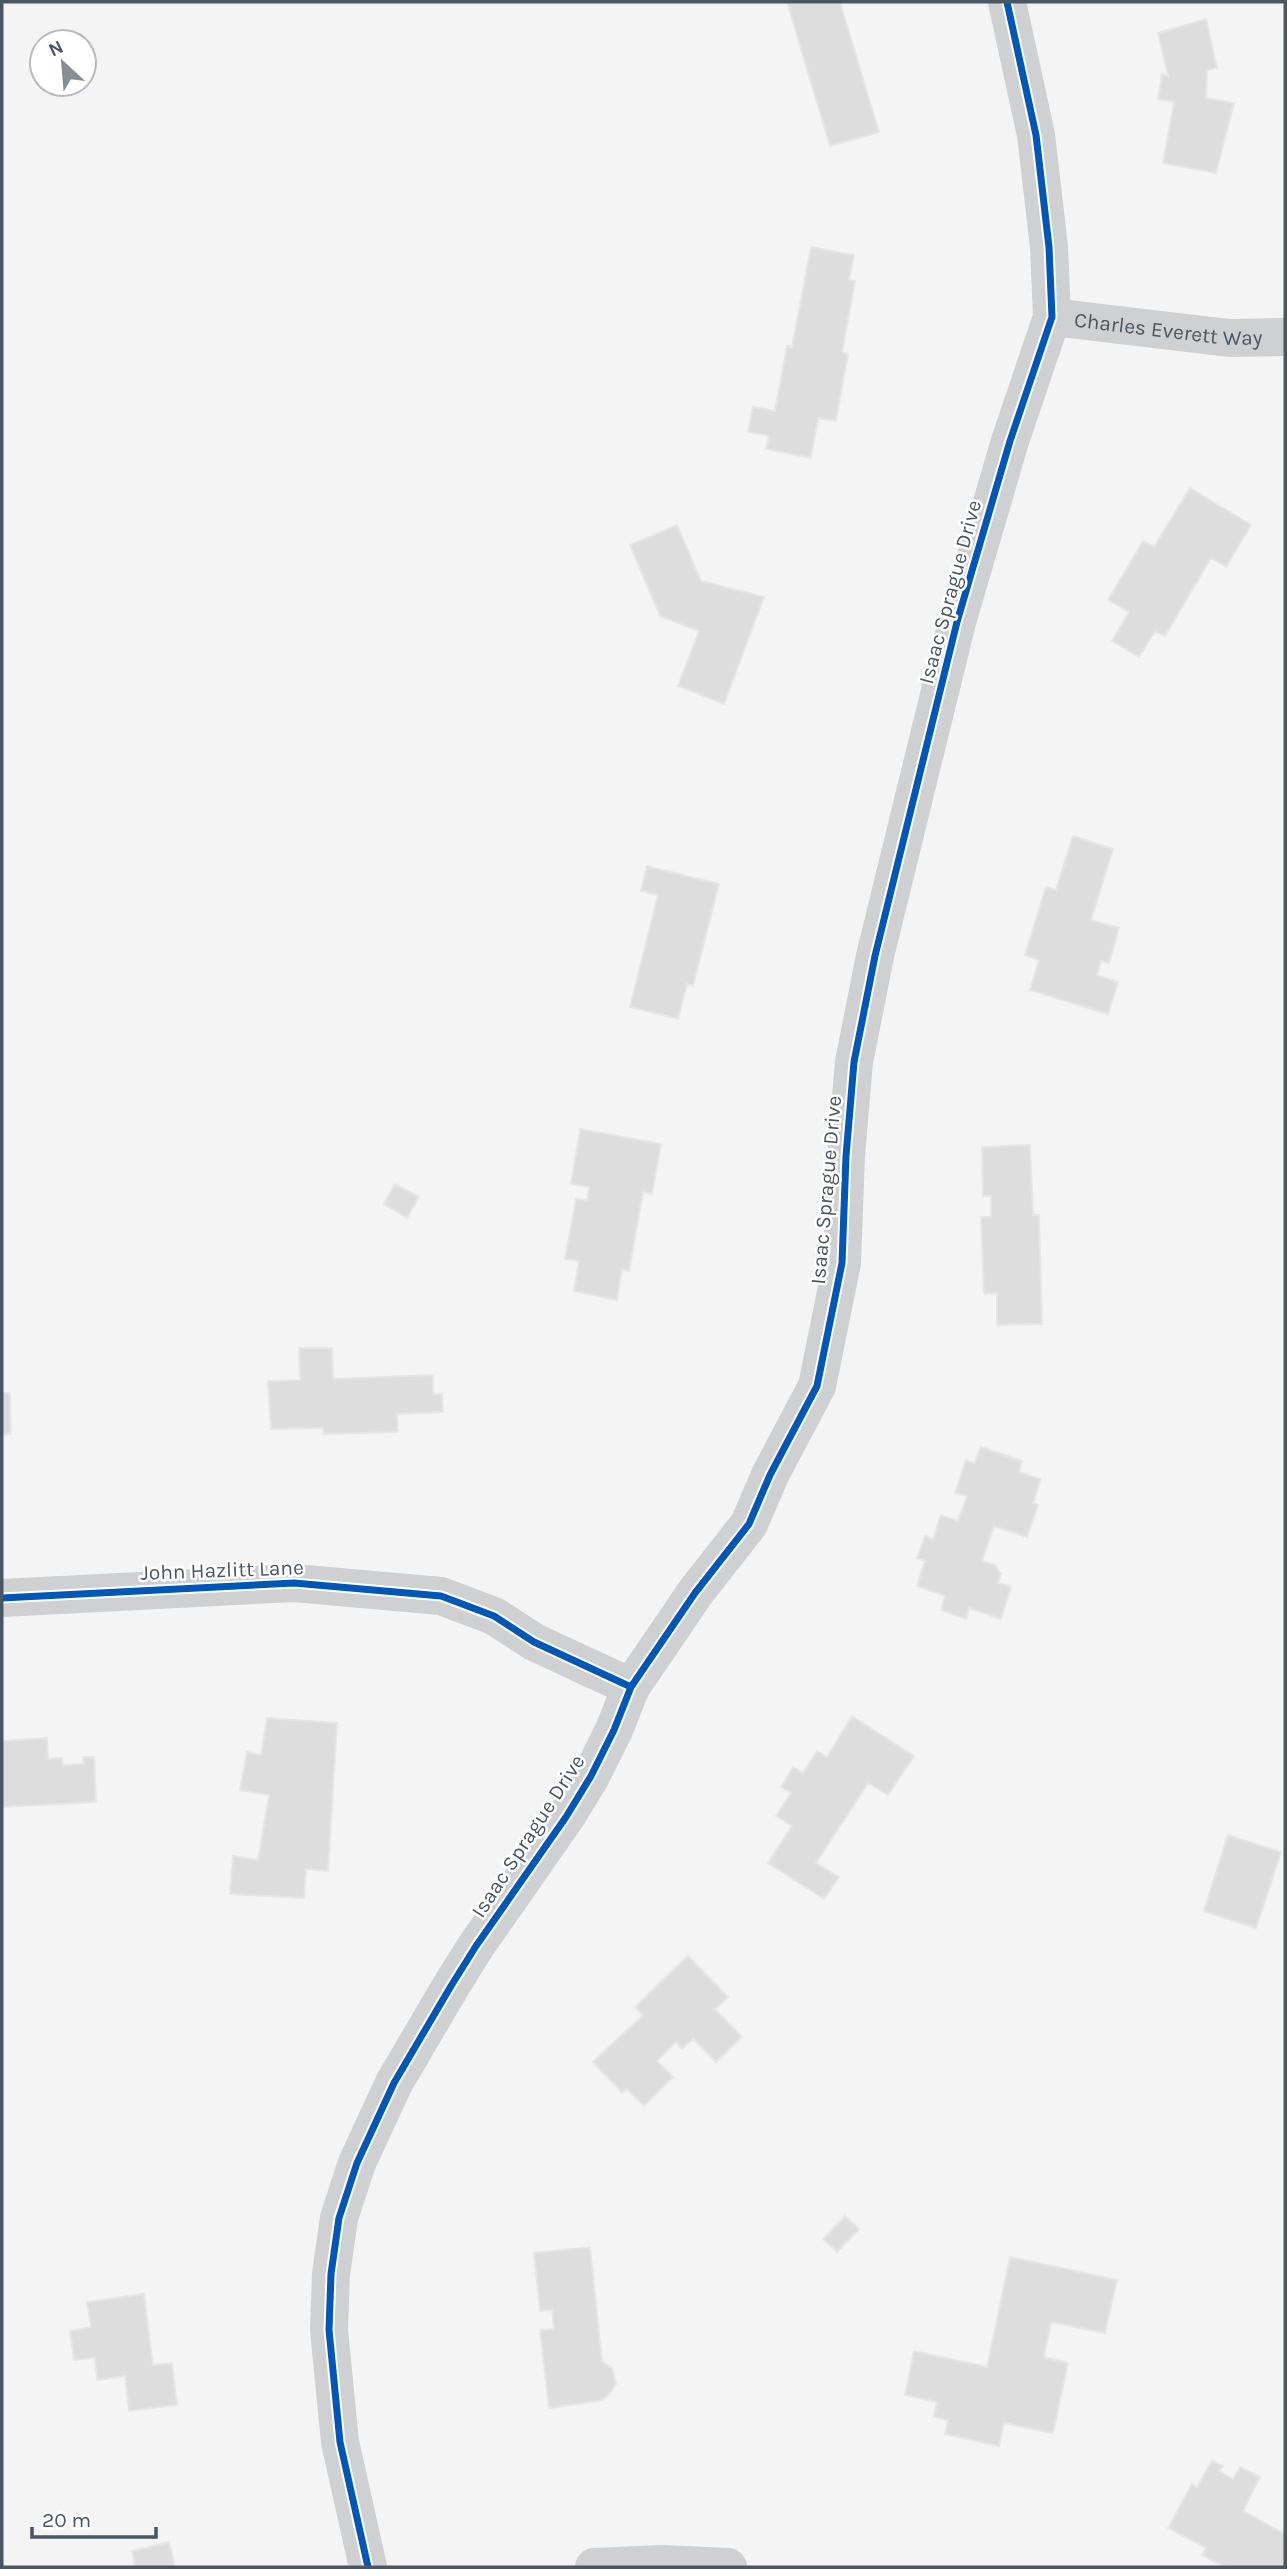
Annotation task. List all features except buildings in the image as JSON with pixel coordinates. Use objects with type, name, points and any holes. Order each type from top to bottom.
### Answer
[{"type":"street","name":"Isaac Sprague Drive","points":[[368,2567],[340,2442],[329,2330],[331,2274],[339,2218],[357,2163],[394,2082],[476,1946],[585,1786],[614,1730],[631,1687],[695,1594],[749,1524],[770,1475],[817,1385],[842,1263],[846,1156],[854,1062],[875,956],[957,622],[1010,441],[1052,317],[1049,247],[1036,135],[1007,2]]},
{"type":"street","name":"Charles Everett Way","points":[[1052,317],[1229,338],[1285,337]]},
{"type":"street","name":"John Hazlitt Lane","points":[[2,1598],[294,1583],[441,1596],[494,1616],[534,1642],[631,1687]]},
{"type":"street","points":[[594,2567],[662,2564],[728,2567]]},
{"type":"cycle path","points":[[368,2567],[340,2442],[329,2330],[331,2274],[339,2218],[357,2163],[394,2083],[451,1986],[591,1776],[614,1730],[631,1687],[695,1593],[749,1524],[770,1475],[817,1386],[842,1263],[846,1156],[854,1062],[875,956],[957,622],[1010,441],[1052,317],[1049,247],[1036,135],[1007,2]]},
{"type":"cycle path","points":[[2,1598],[294,1583],[441,1596],[494,1616],[534,1642],[631,1687]]}]
